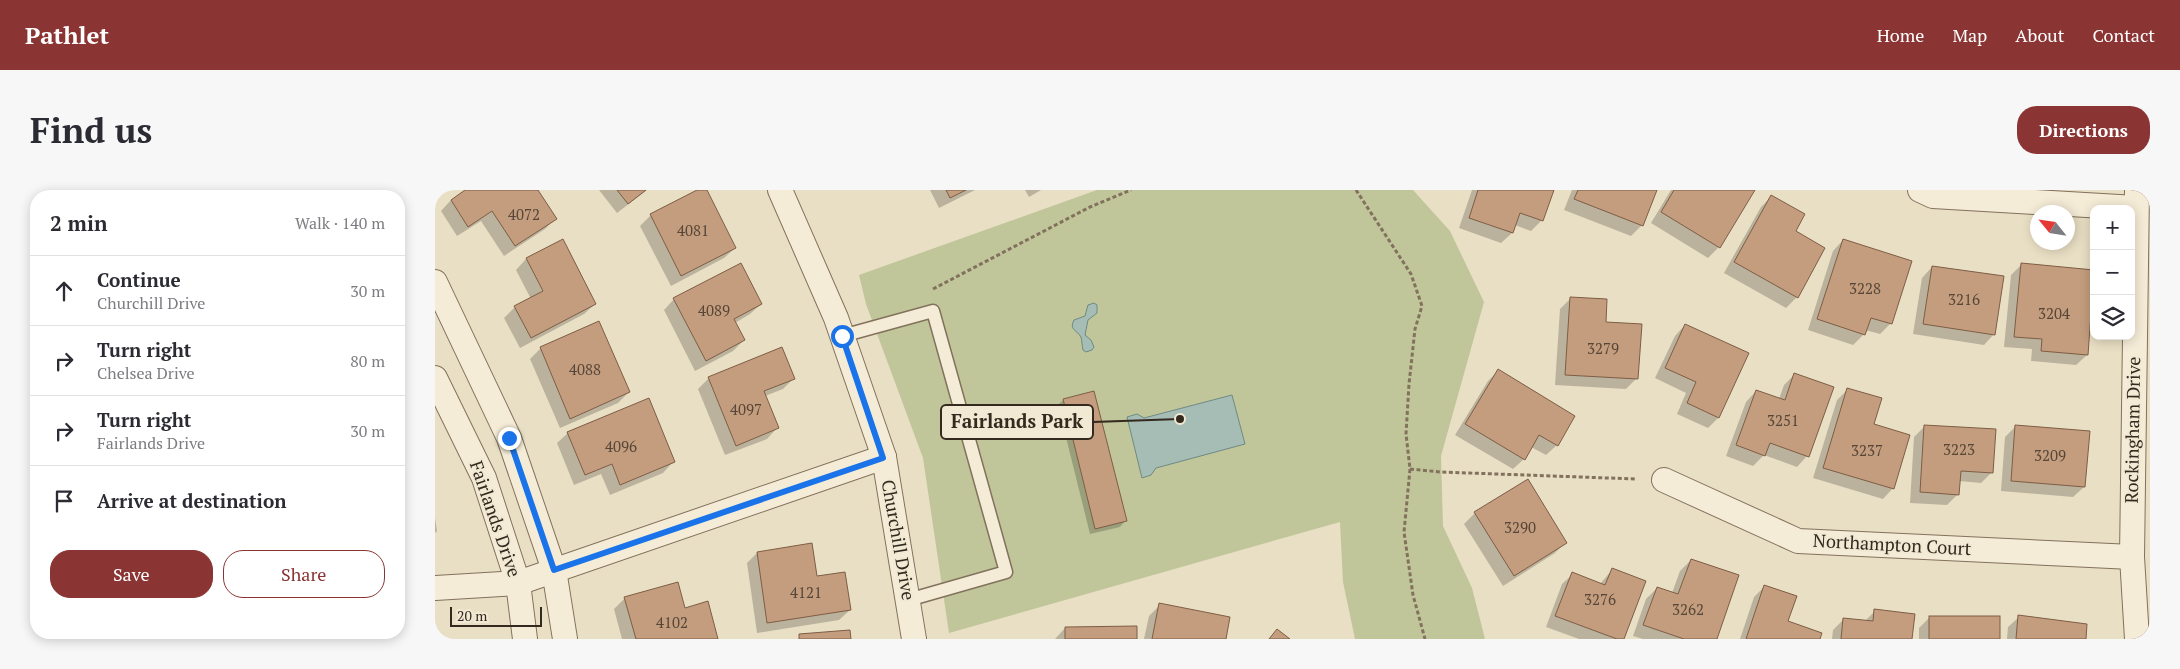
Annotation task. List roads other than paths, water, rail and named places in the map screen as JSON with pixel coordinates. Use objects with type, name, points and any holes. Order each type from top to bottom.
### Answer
[{"type":"street","name":"Churchill Drive","points":[[780,190],[842,336],[883,458],[914,639]]},
{"type":"street","points":[[1920,190],[1933,196],[2137,199]]},
{"type":"street","name":"Rockingham Drive","points":[[2137,199],[2132,556],[2137,639]]},
{"type":"street","points":[[435,282],[509,438],[554,570],[565,639]]},
{"type":"street","name":"Fairlands Drive","points":[[435,378],[485,478],[518,583],[525,639]]},
{"type":"street","points":[[435,588],[518,583],[883,458]]},
{"type":"street","name":"Northampton Court","points":[[1664,480],[1798,541],[2132,556]]},
{"type":"lane","points":[[842,336],[933,311],[1006,572],[908,600]]},
{"type":"water","points":[[1094,303],[1097,305],[1097,313],[1088,320],[1085,335],[1091,340],[1094,347],[1086,352],[1083,350],[1081,337],[1072,326],[1074,320],[1085,316],[1088,305]]},
{"type":"water","points":[[1232,395],[1245,444],[1156,468],[1151,475],[1142,478],[1127,417],[1137,414],[1144,418]]},
{"type":"place","name":"Fairlands Park","points":[[1180,419]]}]
